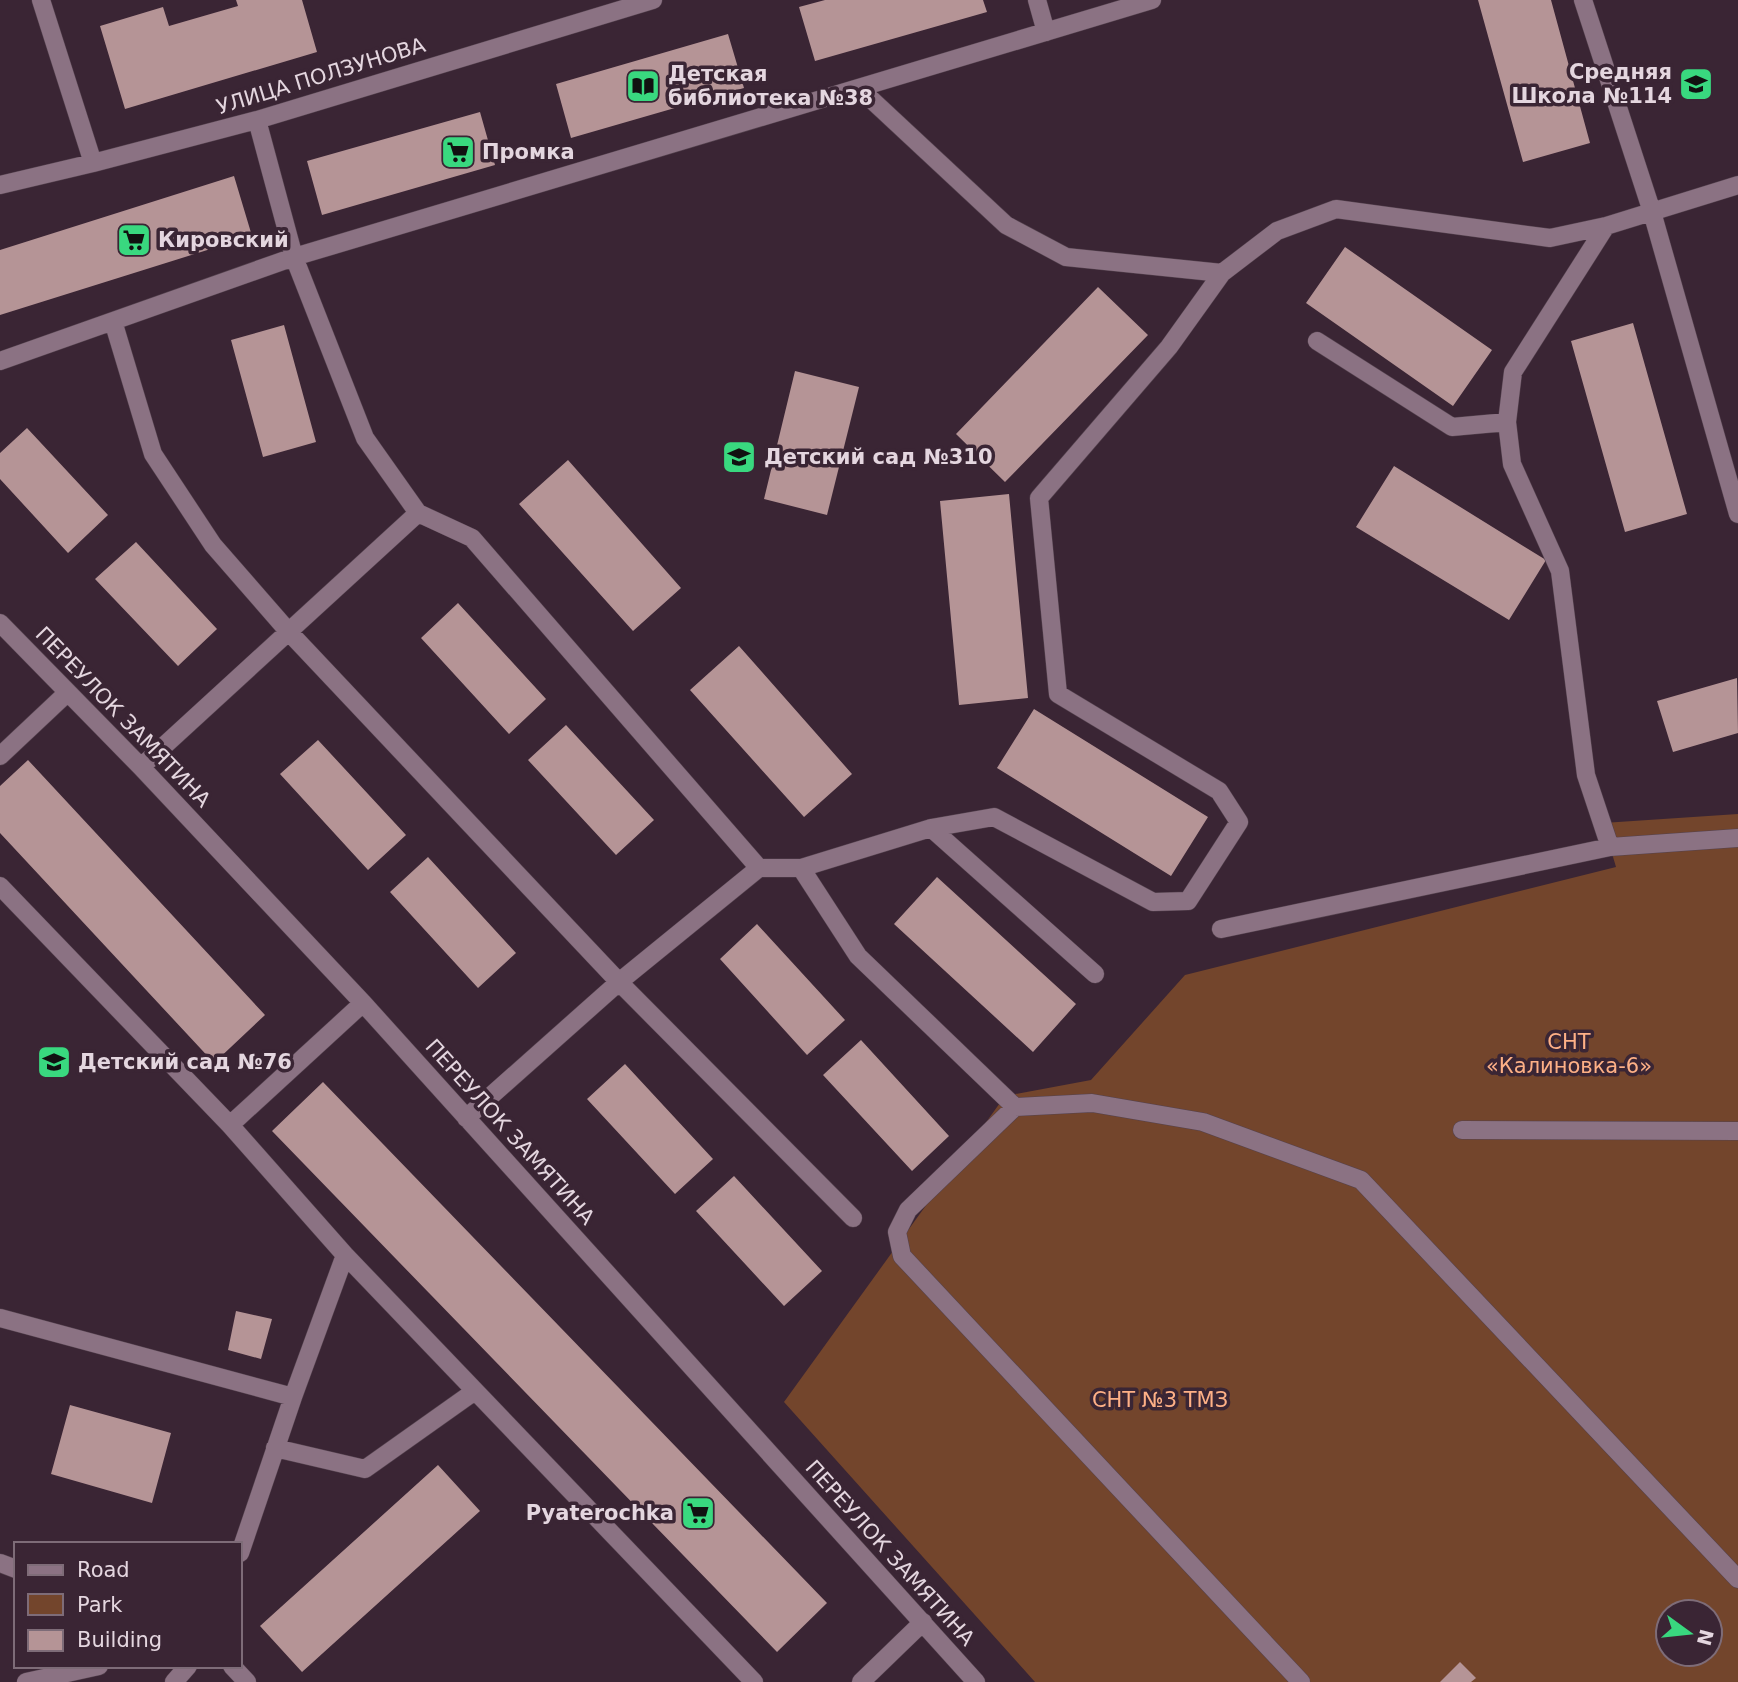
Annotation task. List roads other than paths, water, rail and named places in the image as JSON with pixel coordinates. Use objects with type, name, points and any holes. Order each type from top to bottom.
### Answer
[{"type":"street","name":"УЛИЦА ПОЛЗУНОВА","points":[[0,185],[257,120],[653,0]]},
{"type":"street","points":[[1037,0],[1046,32]]},
{"type":"street","points":[[0,361],[294,257],[1152,0]]},
{"type":"street","points":[[1583,0],[1652,212],[1738,514]]},
{"type":"street","points":[[44,1],[93,163]]},
{"type":"street","points":[[859,88],[1006,225],[1066,257],[1222,273]]},
{"type":"street","points":[[257,120],[294,257],[365,438],[418,513],[471,538],[759,868]]},
{"type":"street","points":[[466,1118],[619,982],[759,868],[801,868],[931,828],[994,817],[1153,902],[1188,901],[1239,822],[1219,791],[1058,694],[1039,498],[1169,347],[1222,273],[1278,231],[1336,209],[1550,238],[1606,226],[1738,185]]},
{"type":"street","points":[[1606,226],[1513,372],[1507,422],[1511,464],[1560,571],[1587,775],[1610,848]]},
{"type":"street","points":[[113,321],[153,454],[213,545],[288,631],[619,982],[853,1218]]},
{"type":"street","points":[[1317,341],[1452,427],[1507,422]]},
{"type":"street","points":[[141,766],[418,513]]},
{"type":"street","name":"ПЕРЕУЛОК ЗАМЯТИНА","points":[[0,623],[141,766],[363,1003],[976,1682]]},
{"type":"street","points":[[0,756],[67,693]]},
{"type":"street","points":[[931,828],[1095,974]]},
{"type":"street","points":[[1221,929],[1610,848],[1738,838]]},
{"type":"street","points":[[801,868],[858,956],[1015,1107]]},
{"type":"street","points":[[0,886],[230,1125],[345,1255],[754,1682]]},
{"type":"street","points":[[230,1125],[363,1003]]},
{"type":"street","points":[[1301,1682],[902,1256],[897,1232],[908,1210],[1015,1107],[1092,1102],[1203,1122],[1361,1181],[1738,1578]]},
{"type":"street","points":[[1462,1130],[1738,1130]]},
{"type":"street","points":[[242,1547],[345,1255]]},
{"type":"street","points":[[0,1318],[293,1397]]},
{"type":"street","points":[[275,1448],[365,1469],[475,1391]]},
{"type":"street","points":[[860,1682],[923,1622]]},
{"type":"street","points":[[26,1682],[90,1668]]},
{"type":"street","points":[[174,1682],[186,1668]]},
{"type":"street","points":[[234,1668],[247,1682]]},
{"type":"place","name":"Средняя Школа №114","points":[[1696,84]]},
{"type":"place","name":"Детская библиотека №38","points":[[643,86]]},
{"type":"place","name":"Промка","points":[[458,152]]},
{"type":"place","name":"Кировский","points":[[134,240]]},
{"type":"place","name":"Детский сад №310","points":[[739,457]]},
{"type":"place","name":"Детский сад №76","points":[[54,1062]]},
{"type":"place","name":"Pyaterochka","points":[[698,1513]]},
{"type":"park label","name":"СНТ «Калиновка-6»","points":[[1569,1054]]},
{"type":"park label","name":"СНТ №3 ТМЗ","points":[[1160,1400]]}]
